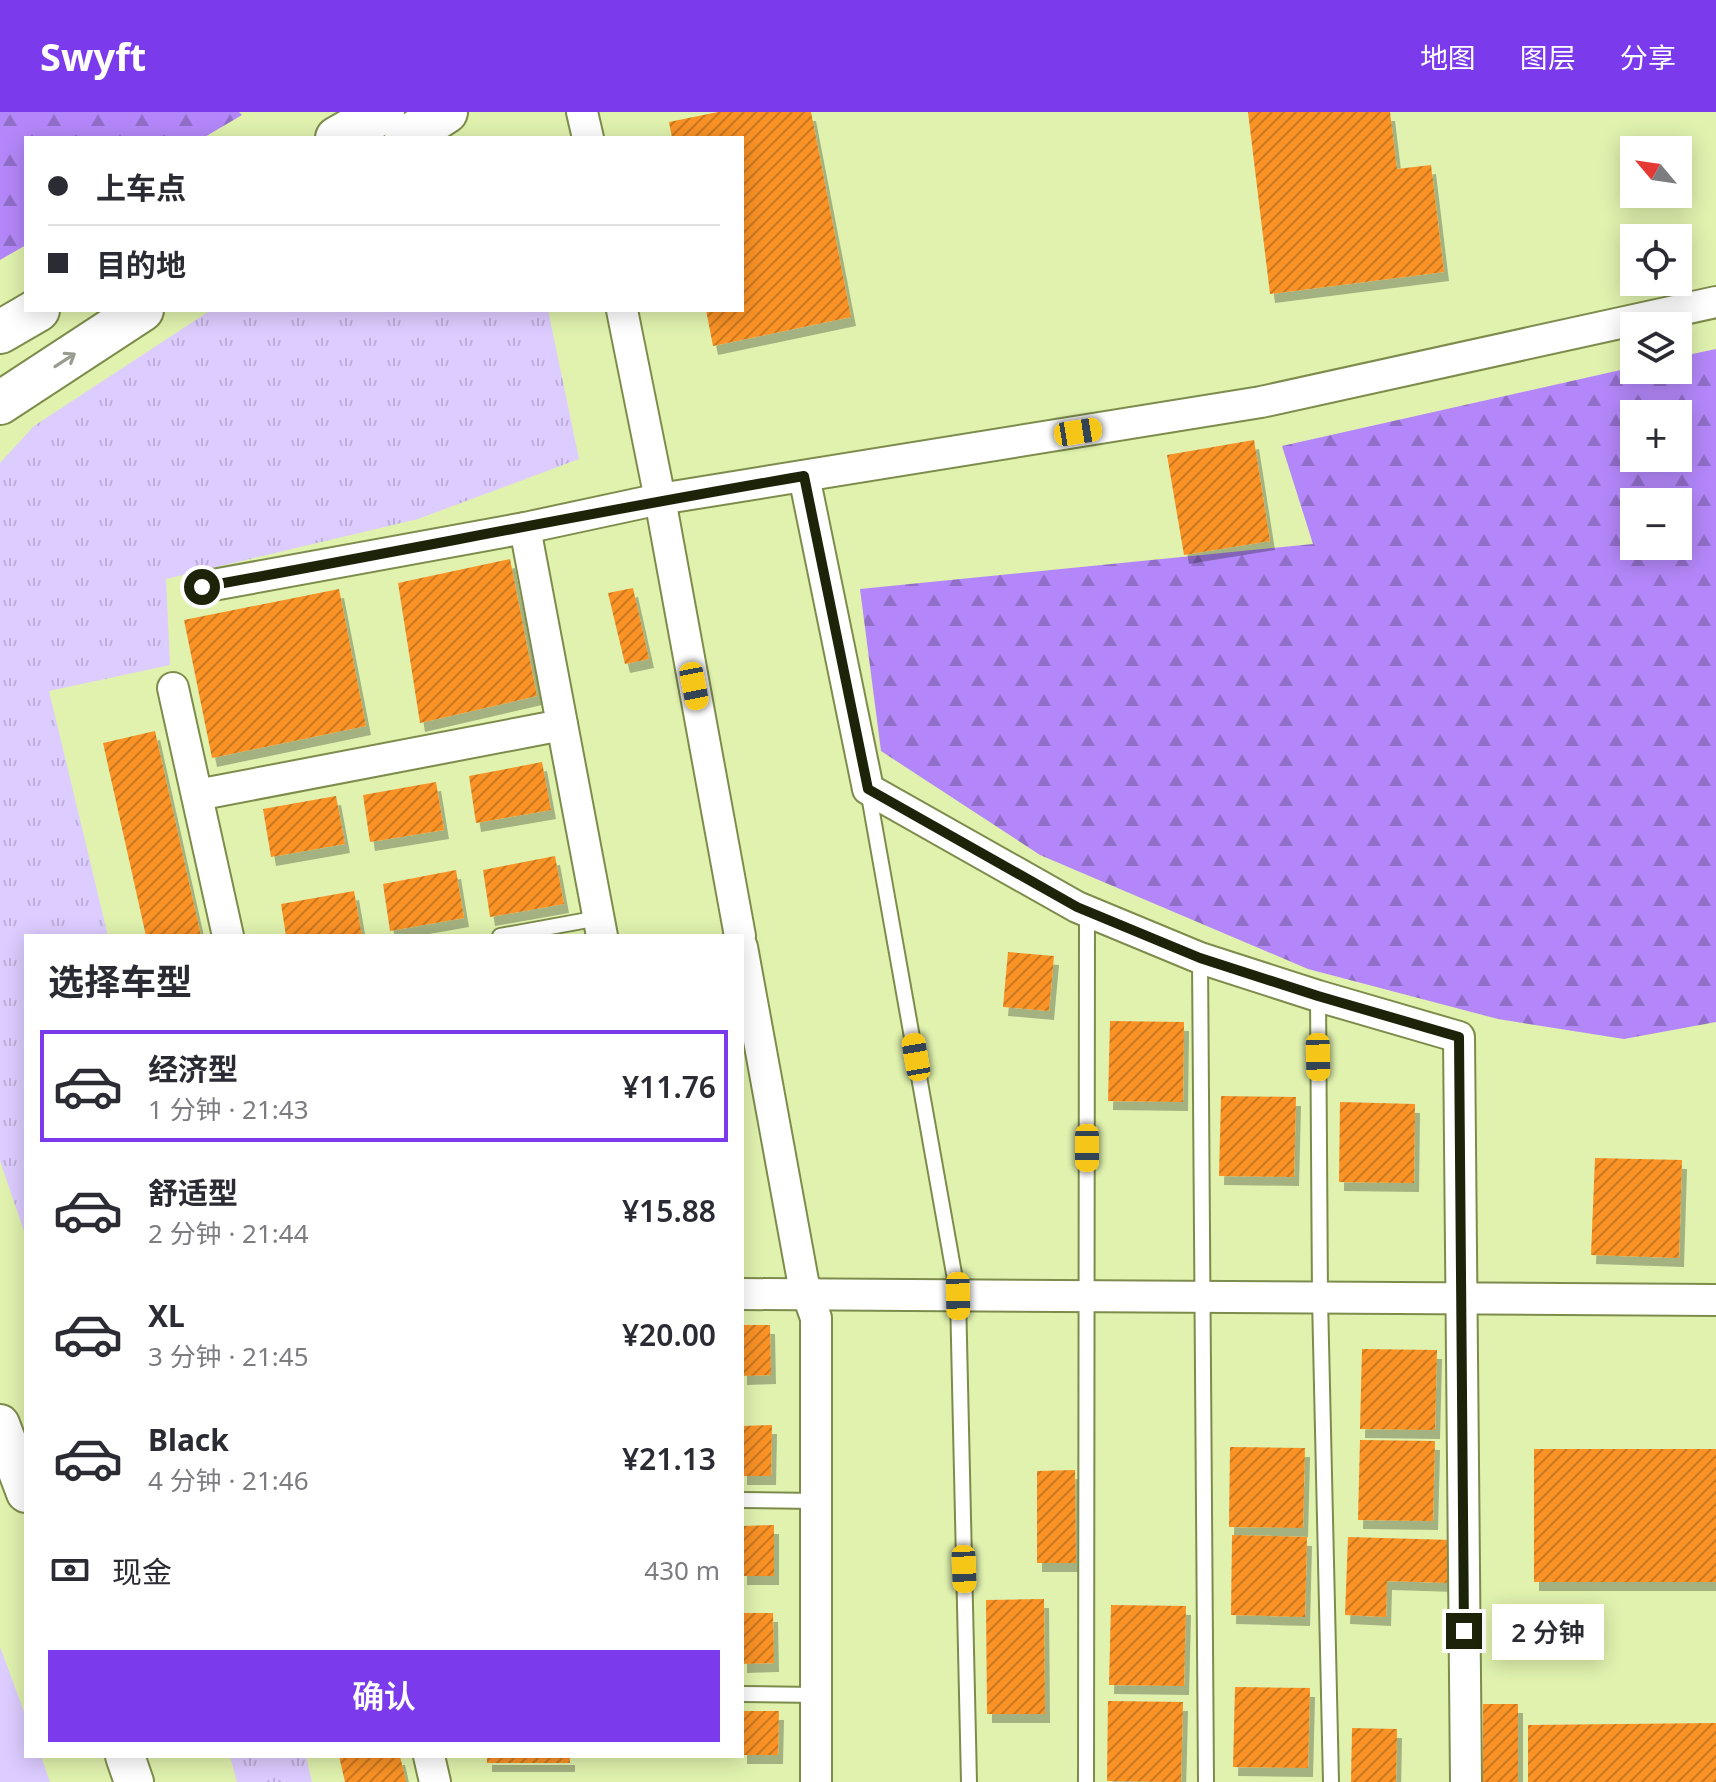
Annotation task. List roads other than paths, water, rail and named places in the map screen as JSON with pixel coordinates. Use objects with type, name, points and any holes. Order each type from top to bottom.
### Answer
[{"type":"main road","points":[[341,136],[383,112]]},
{"type":"main road","points":[[409,136],[446,112]]},
{"type":"main road","points":[[0,332],[35,312]]},
{"type":"main road","points":[[0,403],[139,312]]},
{"type":"street","points":[[582,112],[588,136]]},
{"type":"street","points":[[202,587],[525,528],[660,499],[1261,402],[1716,302]]},
{"type":"street","points":[[622,312],[740,934]]},
{"type":"street","points":[[804,476],[868,789],[1087,911],[1200,958],[1459,1037],[1466,1782]]},
{"type":"street","points":[[525,528],[600,927]]},
{"type":"street","points":[[173,688],[228,934]]},
{"type":"street","points":[[197,795],[562,725]]},
{"type":"street","points":[[744,958],[803,1281],[816,1318],[816,1782]]},
{"type":"street","points":[[744,1294],[1716,1300]]},
{"type":"street","points":[[0,1424],[24,1488]]},
{"type":"street","points":[[126,1758],[134,1782]]},
{"type":"street","points":[[429,1758],[435,1782]]},
{"type":"lane","points":[[868,789],[958,1296],[969,1782]]},
{"type":"lane","points":[[1086,1782],[1087,911]]},
{"type":"lane","points":[[522,934],[600,927]]},
{"type":"lane","points":[[1200,958],[1206,1782]]},
{"type":"lane","points":[[1318,996],[1320,1298],[1331,1782]]},
{"type":"lane","points":[[744,1500],[816,1501]]},
{"type":"lane","points":[[744,1694],[816,1695]]}]
